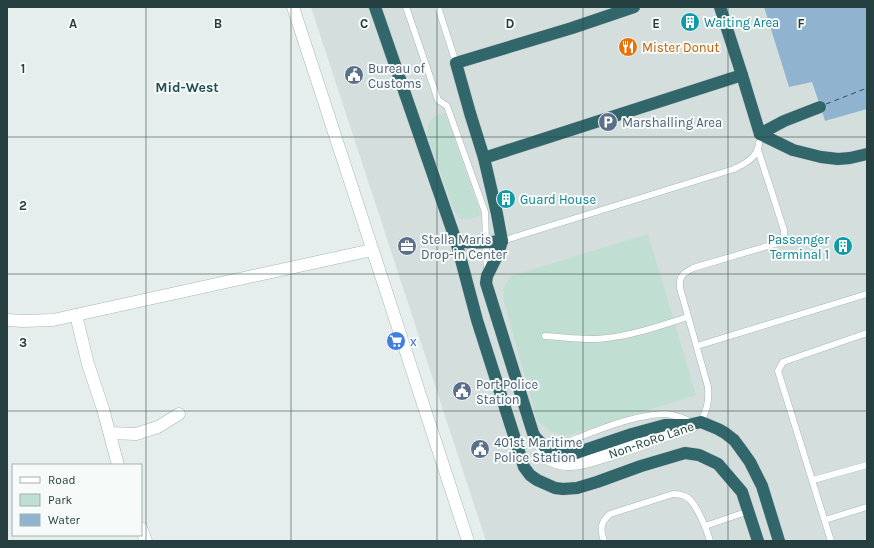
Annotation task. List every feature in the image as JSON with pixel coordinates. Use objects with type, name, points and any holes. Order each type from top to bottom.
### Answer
[{"type":"highway","points":[[375,7],[456,241],[477,320],[520,459],[530,476],[555,488],[577,488],[662,459],[685,453],[699,455],[718,464],[742,492],[758,541]]},
{"type":"highway","points":[[634,7],[572,28],[456,63],[484,158],[502,241],[498,254],[487,276],[486,283],[535,437],[551,452],[563,455],[576,453],[632,434],[665,425],[688,425],[701,422],[725,433],[734,440],[750,462],[762,486],[779,541]]},
{"type":"highway","points":[[720,7],[760,134],[793,150],[821,157],[838,159],[867,154]]},
{"type":"highway","points":[[484,158],[742,75]]},
{"type":"highway","points":[[760,134],[784,121],[820,107]]},
{"type":"highway","points":[[456,241],[467,243],[502,241]]},
{"type":"street","points":[[293,7],[468,541]]},
{"type":"street","points":[[7,320],[53,320],[372,250]]},
{"type":"street","points":[[76,315],[88,364],[110,433],[118,464]]},
{"type":"street","points":[[110,433],[136,434],[158,427],[179,414]]},
{"type":"street","name":"Non-RoRo Lane","points":[[541,443],[544,457],[555,462],[566,464],[578,463],[636,446],[701,422]]},
{"type":"street","points":[[142,531],[146,541]]},
{"type":"lane","points":[[406,7],[438,100],[447,106],[485,212],[487,276]]},
{"type":"lane","points":[[438,7],[456,63]]},
{"type":"lane","points":[[502,241],[729,171],[744,165],[758,150],[760,134]]},
{"type":"lane","points":[[701,422],[707,408],[708,396],[706,379],[688,318],[679,280],[683,274],[693,268],[778,243],[784,238],[784,230],[758,150]]},
{"type":"lane","points":[[697,346],[867,294]]},
{"type":"lane","points":[[545,336],[593,339],[607,338],[688,318]]},
{"type":"lane","points":[[831,541],[778,371],[783,362],[867,333]]},
{"type":"lane","points":[[813,480],[867,465]]},
{"type":"lane","points":[[604,541],[602,526],[603,522],[610,514],[673,494],[687,497],[693,502],[705,526],[710,541]]},
{"type":"lane","points":[[825,520],[867,507]]},
{"type":"lane","points":[[705,526],[749,511]]},
{"type":"shaded area","points":[[311,7],[764,7],[789,87],[812,81],[825,121],[867,109],[867,541],[486,541]]},
{"type":"green space","points":[[445,113],[481,215],[466,220],[460,219],[454,210],[428,138],[428,128],[432,118]]},
{"type":"green space","points":[[648,234],[696,395],[565,436],[550,431],[537,420],[504,301],[505,285],[511,276]]},
{"type":"water","points":[[764,7],[867,7],[867,109],[825,121],[812,82],[789,87]]},
{"type":"ferry route","points":[[826,104],[867,88]]},
{"type":"place","name":"Waiting Area","points":[[690,22]]},
{"type":"place","name":"Mister Donut","points":[[628,47]]},
{"type":"place","name":"Bureau of Customs","points":[[354,75]]},
{"type":"place","name":"Marshalling Area","points":[[608,122]]},
{"type":"place","name":"Guard House","points":[[506,199]]},
{"type":"place","name":"Stella Maris Drop-in Center","points":[[407,246]]},
{"type":"place","name":"Passenger Terminal 1","points":[[843,246]]},
{"type":"place","name":"x","points":[[396,341]]},
{"type":"place","name":"Port Police Station","points":[[462,391]]},
{"type":"place","name":"401st Maritime Police Station","points":[[480,449]]},
{"type":"district","name":"Mid-West","points":[[187,87]]}]
